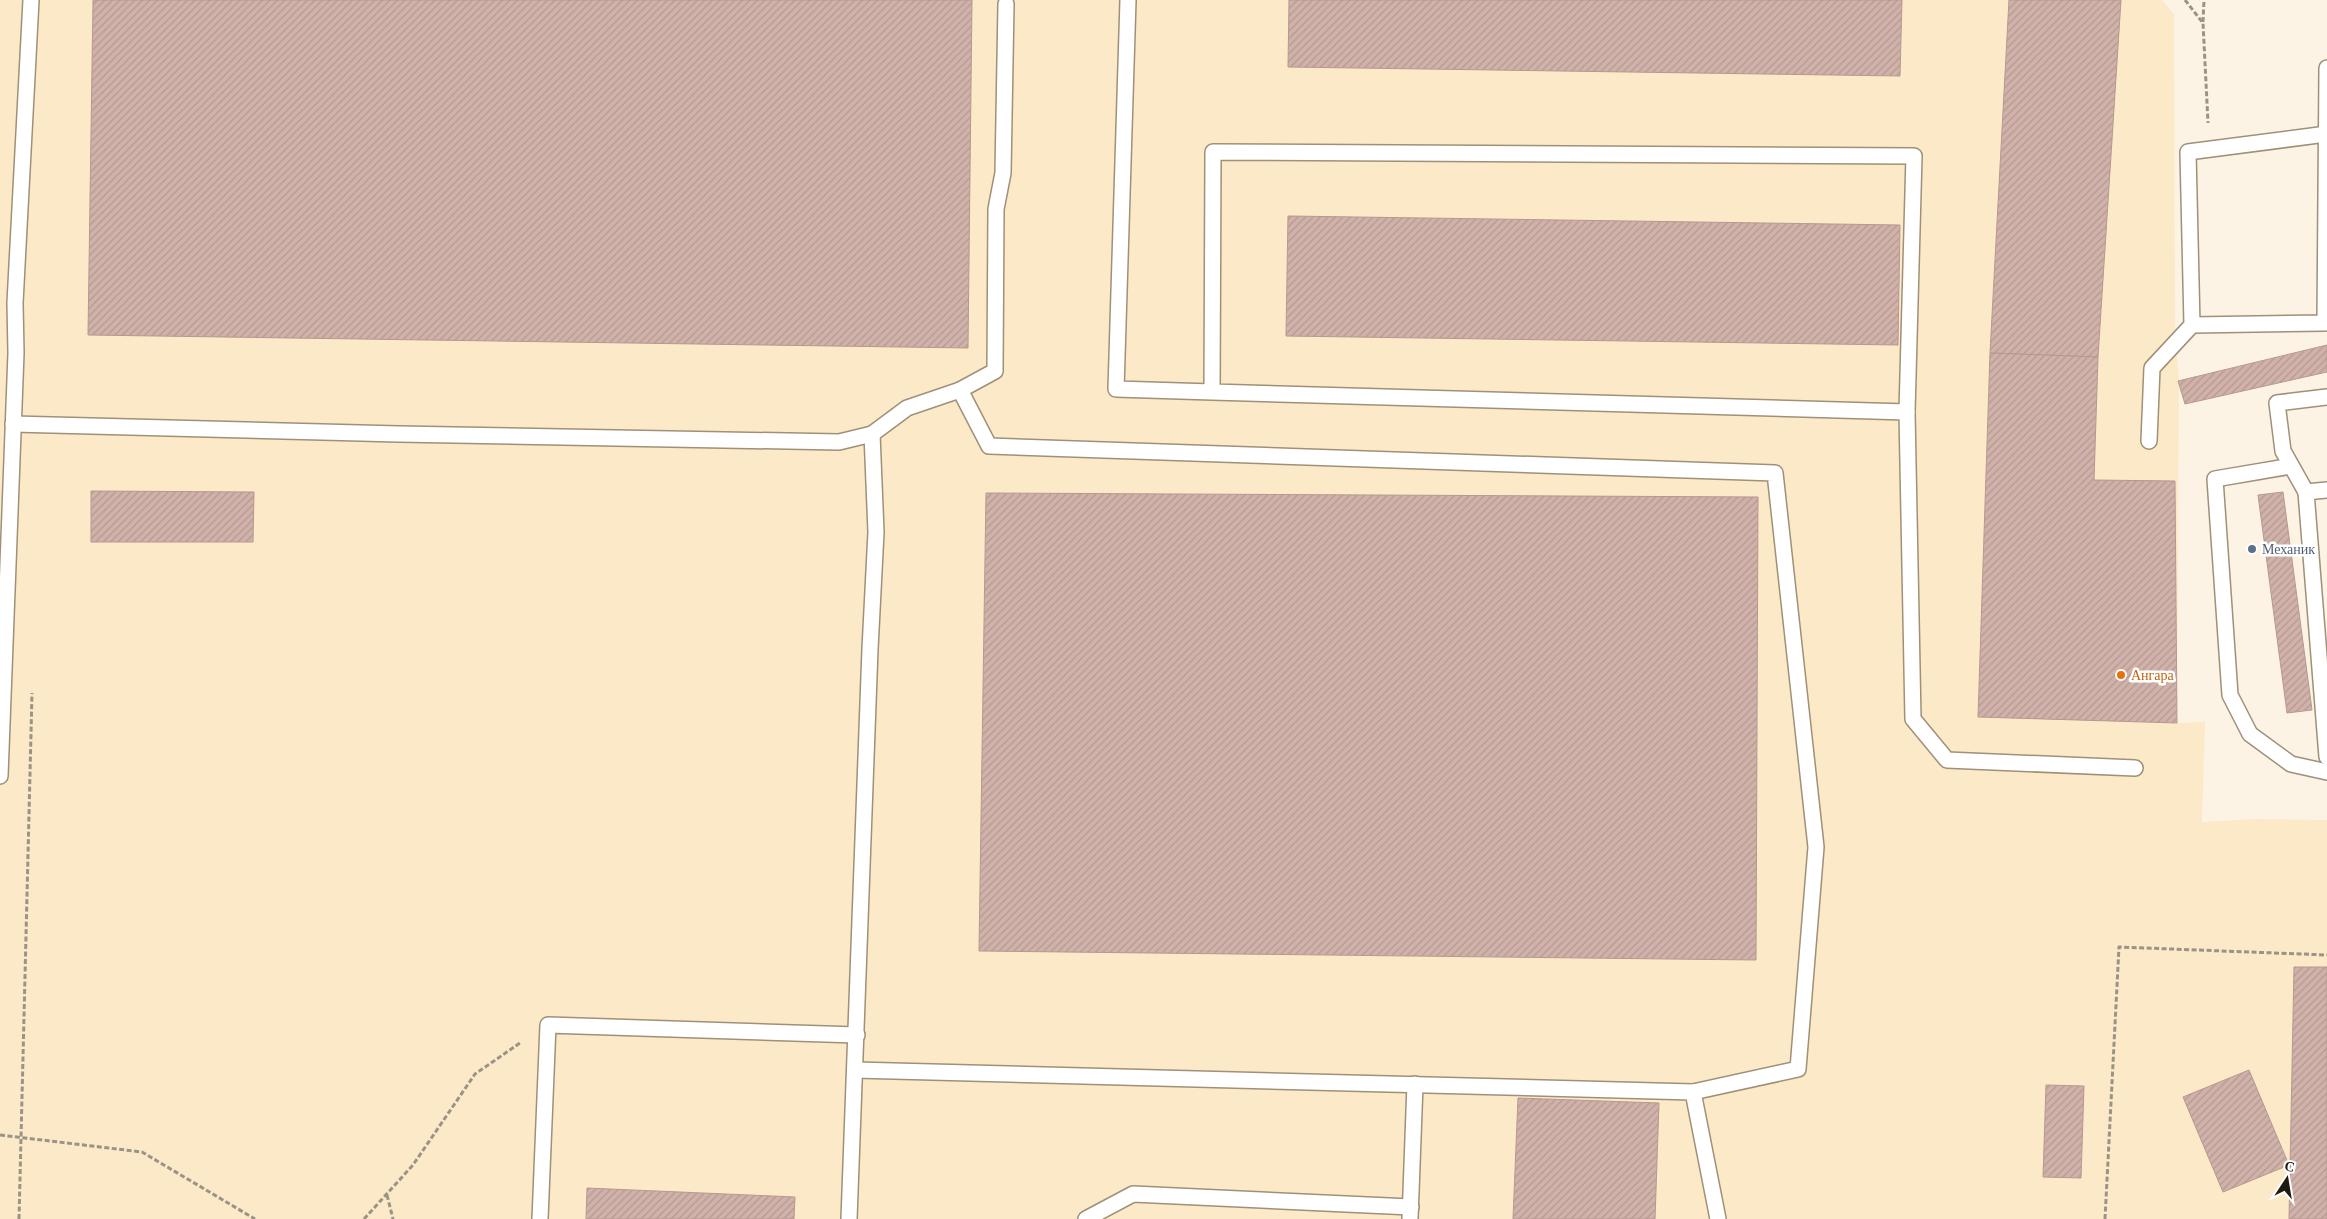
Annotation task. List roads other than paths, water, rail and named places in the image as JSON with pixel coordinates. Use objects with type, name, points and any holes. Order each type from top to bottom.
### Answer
[{"type":"lane","points":[[0,776],[16,354],[7,302],[30,0]]},
{"type":"lane","points":[[1128,0],[1116,389],[1907,412]]},
{"type":"lane","points":[[13,424],[400,434],[839,442],[872,434],[907,408],[960,390],[995,371],[996,209],[1003,173],[1006,4]]},
{"type":"lane","points":[[2192,326],[2325,323],[2327,68]]},
{"type":"lane","points":[[2150,441],[2152,368],[2192,326],[2188,152],[2326,134]]},
{"type":"lane","points":[[1212,392],[1213,152],[1914,156],[1907,412],[1913,720],[1947,760],[2135,768]]},
{"type":"lane","points":[[855,1070],[1693,1092],[1798,1069],[1816,847],[1775,473],[989,446],[960,390]]},
{"type":"lane","points":[[2327,397],[2277,403],[2282,451],[2306,492],[2327,756]]},
{"type":"lane","points":[[850,1219],[870,649],[876,532],[872,434]]},
{"type":"lane","points":[[2291,466],[2215,479],[2230,695],[2250,734],[2291,764],[2327,772]]},
{"type":"lane","points":[[2306,492],[2327,490]]},
{"type":"lane","points":[[540,1219],[548,1025],[856,1035]]},
{"type":"lane","points":[[1086,1219],[1133,1194],[1410,1213],[1416,1084]]},
{"type":"lane","points":[[1693,1092],[1718,1219]]},
{"type":"place","name":"Механик","points":[[2252,549]]},
{"type":"place","name":"Ангара","points":[[2121,675]]}]
